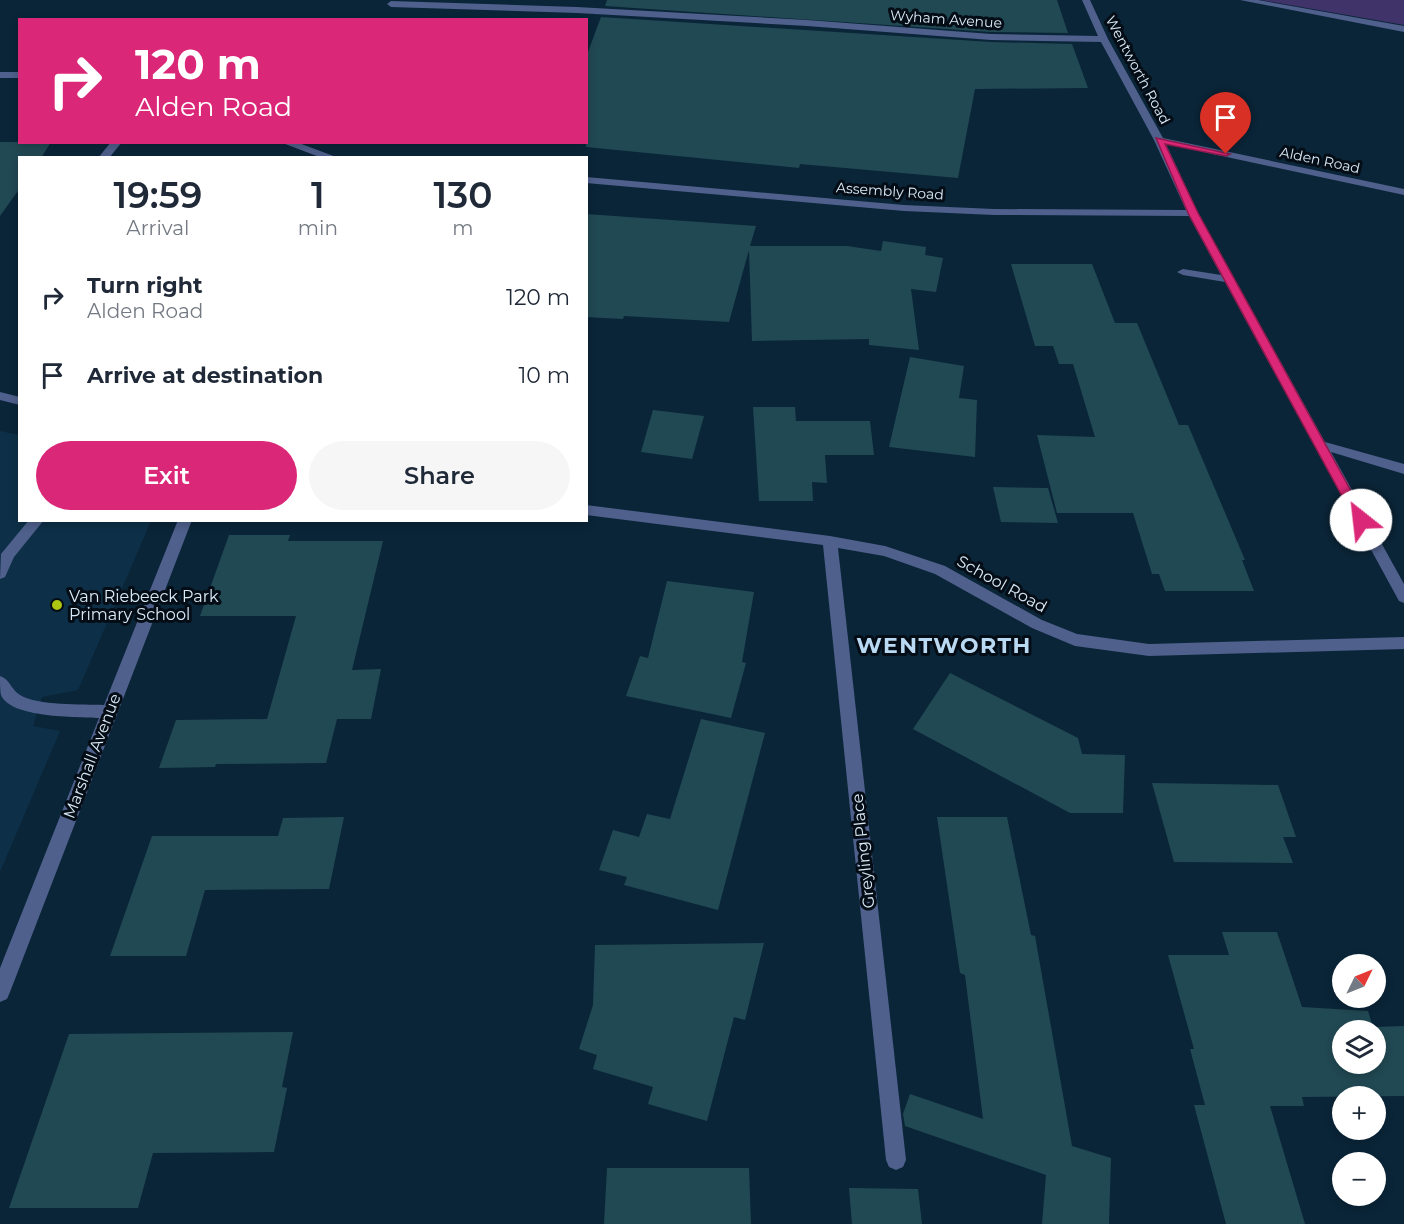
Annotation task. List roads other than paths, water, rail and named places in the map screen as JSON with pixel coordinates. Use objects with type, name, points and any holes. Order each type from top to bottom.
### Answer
[{"type":"street","name":"Wentworth Road","points":[[1086,0],[1104,39],[1159,140],[1193,213],[1404,597]]},
{"type":"street","points":[[1244,0],[1404,29]]},
{"type":"street","name":"Wyham Avenue","points":[[391,5],[578,10],[807,23],[991,37],[1104,39]]},
{"type":"street","points":[[0,75],[18,75]]},
{"type":"street","name":"Alden Road","points":[[1159,140],[1404,192]]},
{"type":"street","points":[[105,156],[115,144]]},
{"type":"street","points":[[292,144],[333,156]]},
{"type":"street","name":"Assembly Road","points":[[588,180],[904,208],[994,212],[1193,213]]},
{"type":"street","points":[[1183,272],[1231,280]]},
{"type":"street","points":[[0,396],[18,400]]},
{"type":"street","points":[[1318,444],[1404,469]]},
{"type":"street","name":"School Road","points":[[588,510],[830,541],[885,551],[940,570],[1037,624],[1075,640],[1149,651],[1404,643]]},
{"type":"street","points":[[0,573],[8,554],[35,522]]},
{"type":"street","name":"Marshall Avenue","points":[[0,992],[184,522]]},
{"type":"street","name":"Greyling Place","points":[[830,541],[896,1160]]},
{"type":"street","points":[[0,682],[14,700],[44,708],[109,712]]},
{"type":"place","name":"Van Riebeeck Park Primary School","points":[[57,605]]},
{"type":"district","name":"WENTWORTH","points":[[944,645]]}]
